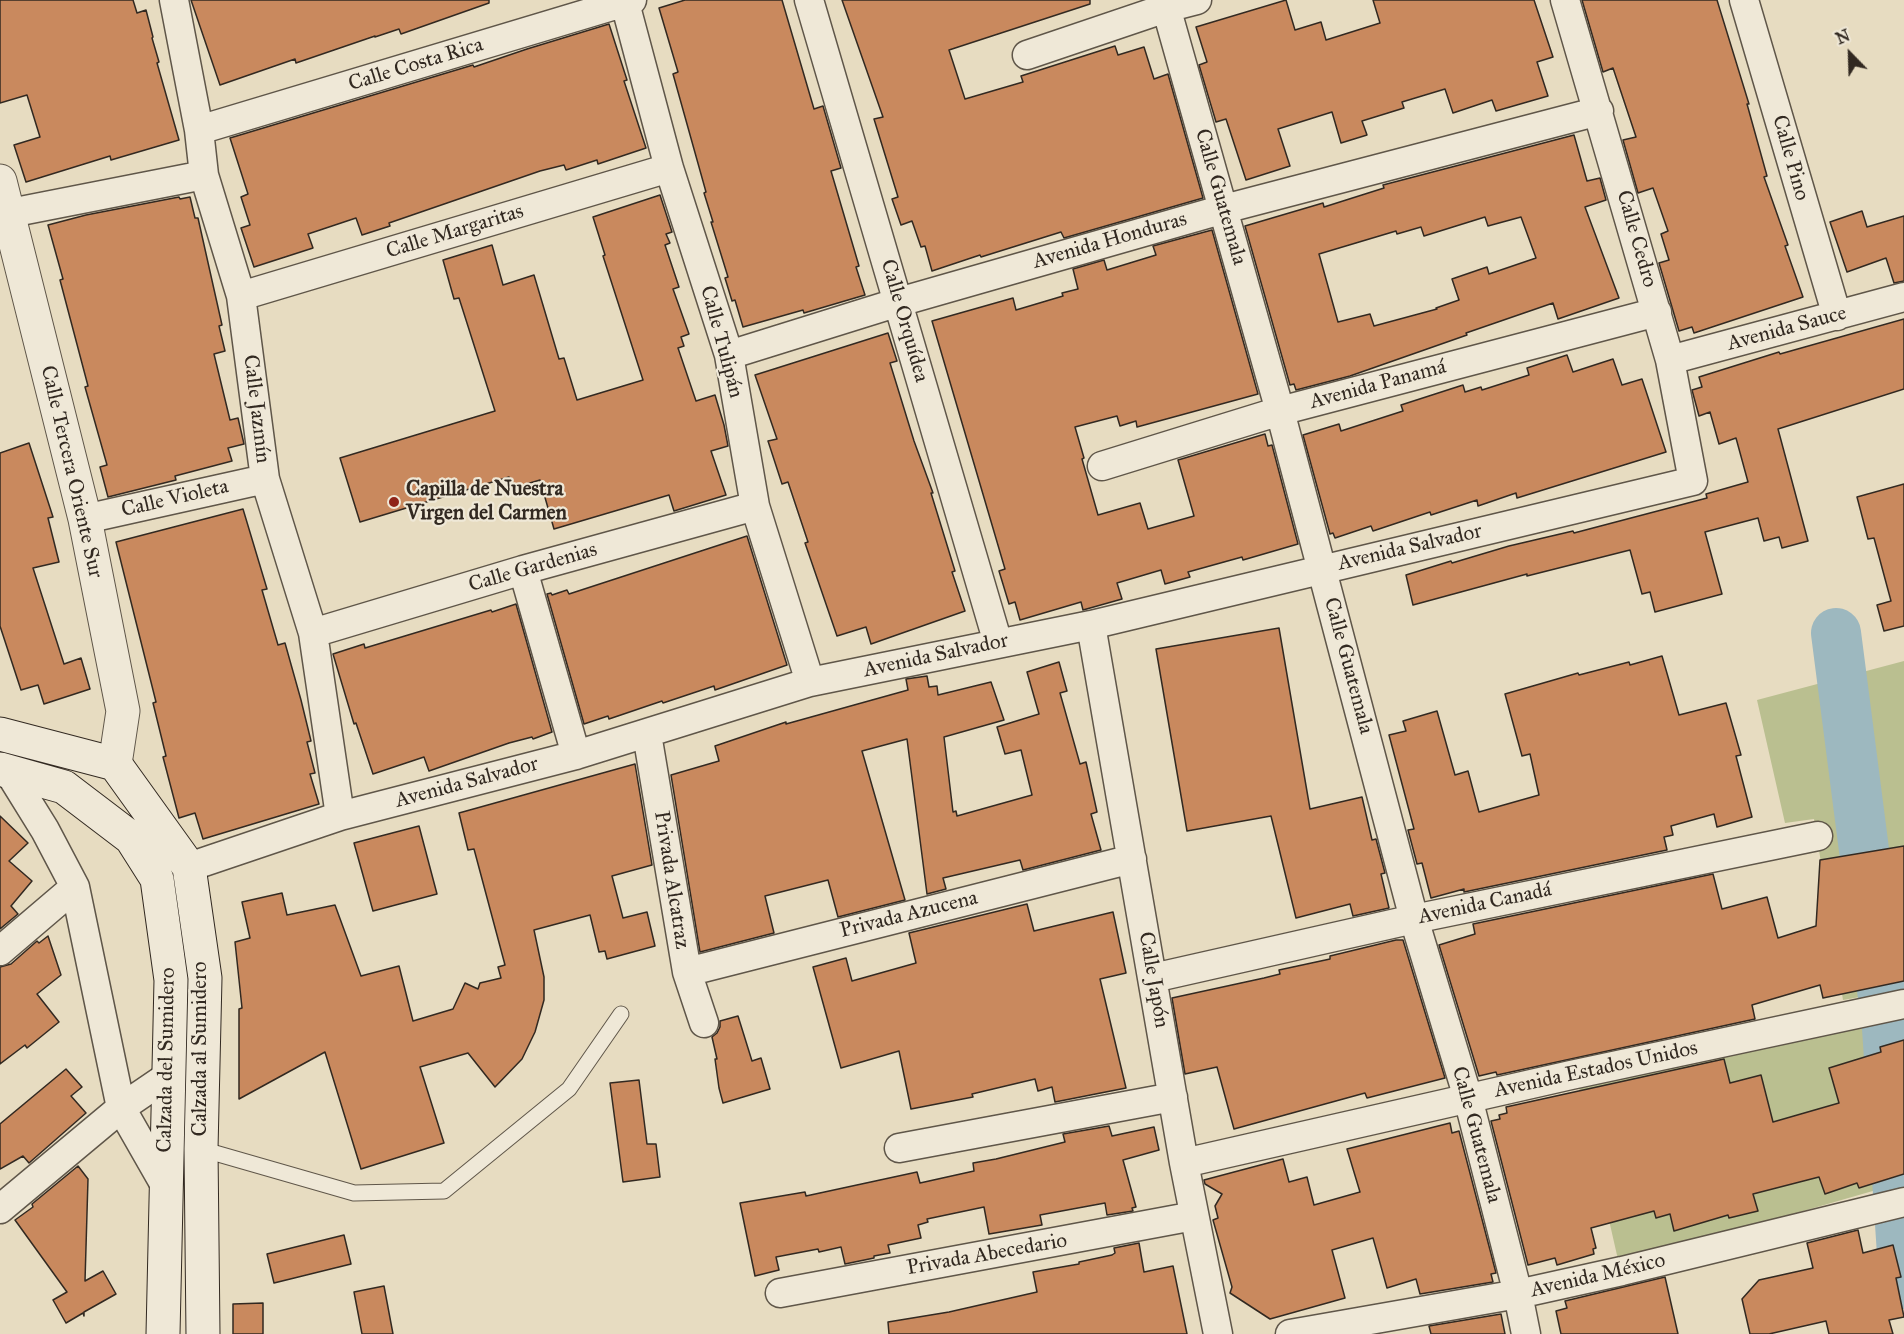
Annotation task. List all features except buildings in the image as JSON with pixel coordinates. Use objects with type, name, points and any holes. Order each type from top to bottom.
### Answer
[{"type":"main road","name":"Calle Tercera Oriente Sur","points":[[0,181],[4,214],[85,519],[123,711],[115,764]]},
{"type":"main road","points":[[0,734],[115,764]]},
{"type":"main road","name":"Calzada al Sumidero","points":[[115,764],[189,867],[204,978],[201,1149],[203,1334]]},
{"type":"main road","name":"Calzada del Sumidero","points":[[5,770],[64,787],[131,838],[157,879],[171,980],[163,1334]]},
{"type":"main road","points":[[164,1294],[203,1293]]},
{"type":"street","name":"Calle Jazmín","points":[[174,0],[199,130],[204,175],[241,296],[265,479],[313,633],[340,816]]},
{"type":"street","name":"Calle Orquídea","points":[[809,0],[998,643]]},
{"type":"street","points":[[1027,55],[1165,4],[1197,0]]},
{"type":"street","name":"Calle Cedro","points":[[1565,0],[1670,360],[1693,481]]},
{"type":"street","name":"Calle Pino","points":[[1744,0],[1837,316]]},
{"type":"street","name":"Calle Costa Rica","points":[[199,130],[628,2]]},
{"type":"street","name":"Calle Tulipán","points":[[628,2],[669,168],[729,354],[755,506],[810,682]]},
{"type":"street","name":"Calle Guatemala","points":[[1165,4],[1280,411],[1414,919],[1468,1098],[1526,1334]]},
{"type":"street","name":"Avenida Honduras","points":[[729,354],[899,302],[1224,209],[1599,111]]},
{"type":"street","name":"Calle Margaritas","points":[[241,296],[669,168]]},
{"type":"street","points":[[4,214],[204,175]]},
{"type":"street","name":"Avenida Sauce","points":[[1670,360],[1904,297]]},
{"type":"street","name":"Avenida Panamá","points":[[1102,466],[1280,411],[1657,312]]},
{"type":"street","name":"Calle Violeta","points":[[85,519],[265,479]]},
{"type":"street","name":"Avenida Salvador","points":[[189,867],[340,816],[576,755],[810,682],[1091,625],[1693,481]]},
{"type":"street","name":"Calle Gardenias","points":[[313,633],[523,570],[755,506]]},
{"type":"street","points":[[523,570],[576,755]]},
{"type":"street","name":"Calle Japón","points":[[1091,625],[1194,1216],[1218,1334]]},
{"type":"street","name":"Privada Alcatraz","points":[[647,734],[687,972],[704,1023]]},
{"type":"street","points":[[5,770],[45,830],[75,887],[121,1108],[165,1185]]},
{"type":"street","name":"Avenida Canadá","points":[[1153,978],[1414,919],[1818,836]]},
{"type":"street","name":"Privada Azucena","points":[[687,972],[1132,859]]},
{"type":"street","points":[[0,951],[75,887]]},
{"type":"street","name":"Avenida Estados Unidos","points":[[1185,1163],[1468,1098],[1904,1004]]},
{"type":"street","points":[[0,1209],[121,1108],[168,1076]]},
{"type":"street","points":[[899,1148],[1173,1097]]},
{"type":"street","name":"Avenida México","points":[[1290,1334],[1518,1294],[1904,1202]]},
{"type":"street","name":"Privada Abecedario","points":[[780,1293],[1194,1216]]},
{"type":"lane","points":[[201,1149],[354,1194],[444,1191],[569,1089],[621,1014]]},
{"type":"green space","points":[[1904,661],[1904,989],[1843,1000],[1814,819],[1785,823],[1757,700]]},
{"type":"green space","points":[[1904,1013],[1904,1182],[1619,1264],[1576,1075]]},
{"type":"waterway","points":[[1836,633],[1884,1005]]},
{"type":"waterway","points":[[1887,1028],[1904,1284]]},
{"type":"place","name":"Capilla de Nuestra Virgen del Carmen","points":[[394,502]]}]
